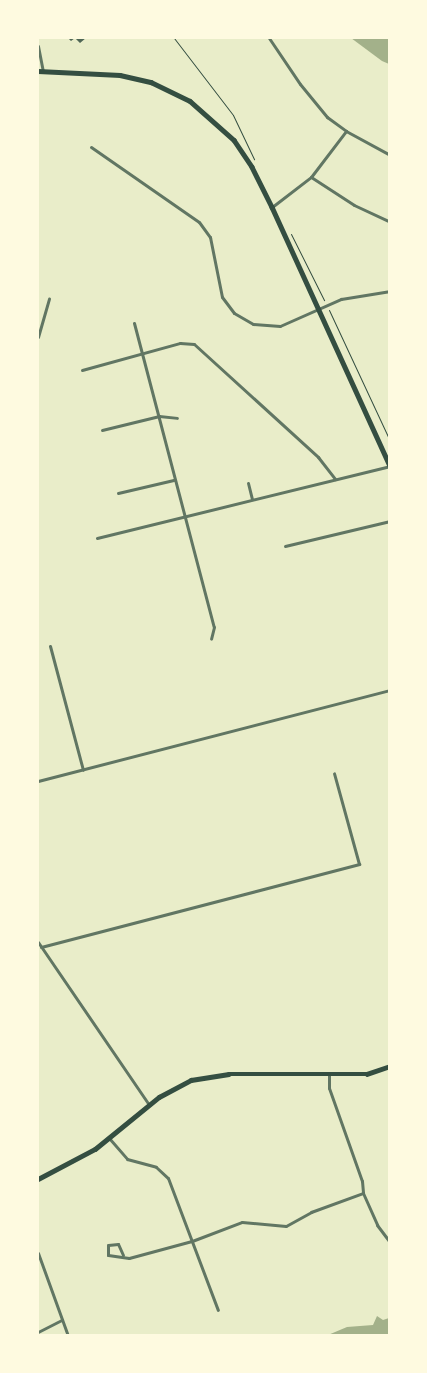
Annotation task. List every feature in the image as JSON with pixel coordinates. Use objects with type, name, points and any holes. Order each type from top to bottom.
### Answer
[{"type":"main road","points":[[40,71],[137,78],[190,101],[234,140],[252,167],[272,207],[317,310],[390,466]]},
{"type":"main road","points":[[38,1179],[80,1159],[170,1090],[211,1076],[367,1074],[390,1066]]},
{"type":"street","points":[[270,38],[315,104],[346,131],[390,155]]},
{"type":"street","points":[[38,46],[40,71]]},
{"type":"street","points":[[272,207],[310,177],[346,131]]},
{"type":"street","points":[[91,147],[199,222],[210,237],[222,297],[234,313],[253,324],[280,326],[341,300],[390,291]]},
{"type":"street","points":[[310,177],[354,205],[390,222]]},
{"type":"street","points":[[38,337],[38,330],[48,299]]},
{"type":"street","points":[[134,323],[174,480],[186,515],[214,628],[211,639]]},
{"type":"street","points":[[82,370],[180,344],[194,344],[203,350],[318,456],[335,479]]},
{"type":"street","points":[[102,430],[159,416],[176,418]]},
{"type":"street","points":[[97,538],[390,466]]},
{"type":"street","points":[[118,493],[174,480]]},
{"type":"street","points":[[248,483],[252,499]]},
{"type":"street","points":[[285,546],[390,522]]},
{"type":"street","points":[[50,646],[83,770]]},
{"type":"street","points":[[38,780],[390,690]]},
{"type":"street","points":[[41,947],[359,864],[334,774]]},
{"type":"street","points":[[38,942],[149,1105]]},
{"type":"street","points":[[329,1075],[329,1088],[362,1181],[363,1193],[377,1225],[390,1242]]},
{"type":"street","points":[[109,1138],[130,1161],[156,1168],[166,1175],[218,1310]]},
{"type":"street","points":[[123,1254],[115,1258],[108,1255],[108,1246],[118,1244],[123,1254],[129,1258],[192,1241],[242,1222],[286,1226],[311,1212],[363,1193]]},
{"type":"street","points":[[38,1253],[68,1336]]},
{"type":"street","points":[[38,1332],[62,1320]]},
{"type":"path","points":[[331,314],[390,441]]},
{"type":"shaded area","points":[[351,38],[389,38],[389,64],[382,61]]},
{"type":"shaded area","points":[[377,1316],[383,1320],[389,1318],[389,1335],[328,1335],[347,1327],[373,1325]]},
{"type":"building","points":[[75,38],[86,38],[80,43]]}]
